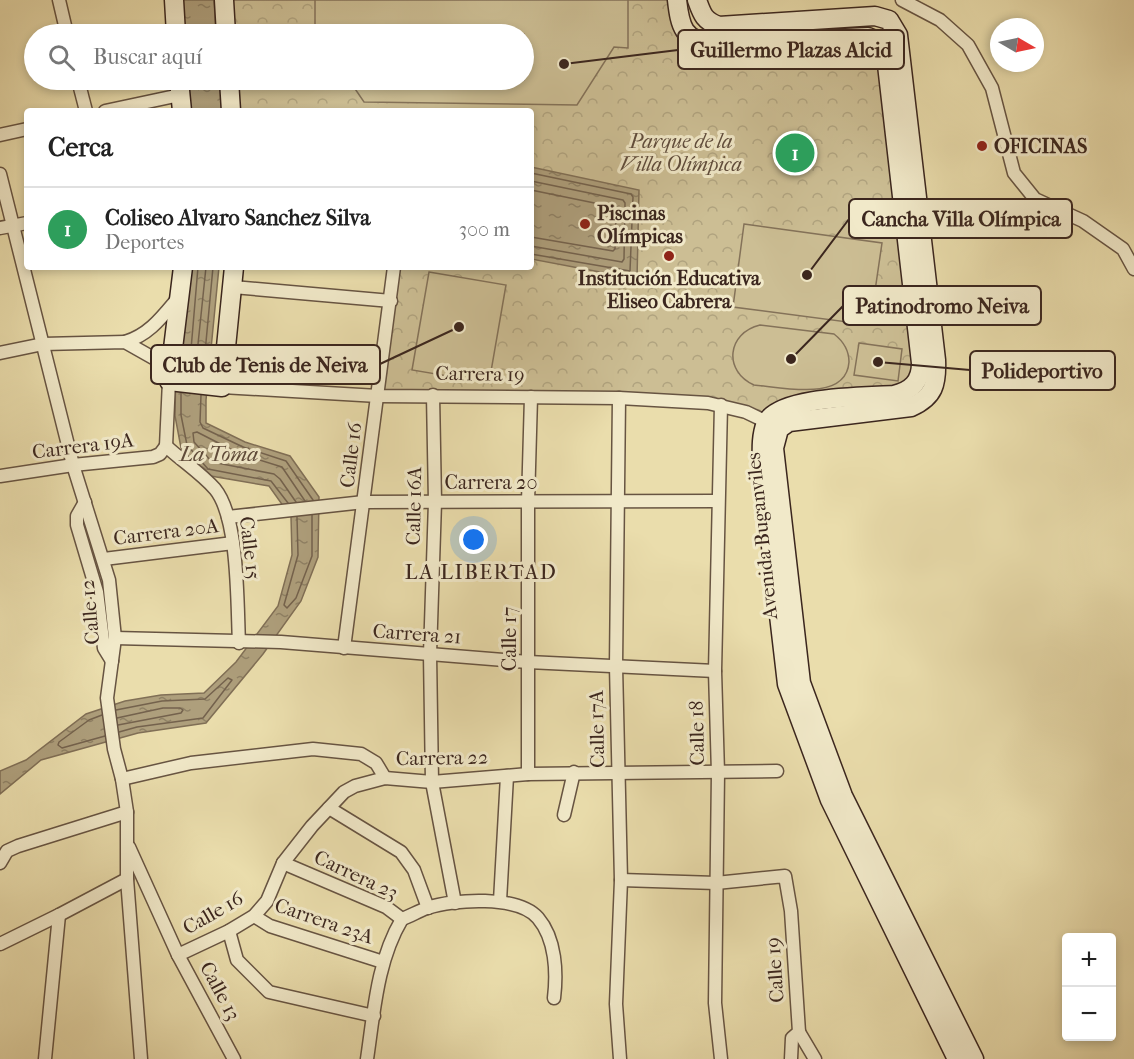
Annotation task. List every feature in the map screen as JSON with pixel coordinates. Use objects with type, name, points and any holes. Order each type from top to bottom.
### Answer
[{"type":"main road","points":[[174,0],[175,24]]},
{"type":"main road","points":[[224,0],[225,24]]},
{"type":"main road","points":[[677,0],[679,19],[684,31],[692,39],[702,43],[868,37],[883,46],[886,56],[921,374],[917,382],[906,392],[894,395],[793,404],[780,410],[773,425]]},
{"type":"main road","name":"Avenida Buganviles","points":[[698,0],[702,16],[710,23],[719,26],[884,17],[894,26],[901,46],[936,360],[935,384],[924,401],[911,406],[773,425],[762,440],[762,469],[787,684],[830,800],[957,1059]]},
{"type":"main road","points":[[230,90],[231,108]]},
{"type":"main road","points":[[172,377],[183,270]]},
{"type":"main road","points":[[217,387],[234,270]]},
{"type":"main road","name":"Carrera 19","points":[[172,377],[217,387]]},
{"type":"main road","name":"Avenida Buganviles","points":[[773,425],[801,683],[843,796],[974,1059]]},
{"type":"street","points":[[58,0],[64,24]]},
{"type":"street","points":[[902,0],[940,20],[968,45],[992,88],[1014,173],[1035,200],[1083,221],[1123,249],[1134,269]]},
{"type":"street","points":[[81,90],[85,108]]},
{"type":"street","points":[[119,108],[180,95]]},
{"type":"street","points":[[0,135],[24,130]]},
{"type":"street","name":"Calle 12","points":[[0,174],[24,266]]},
{"type":"street","points":[[0,228],[24,223]]},
{"type":"street","name":"Calle 12","points":[[25,270],[73,465],[109,580],[115,638],[108,698],[114,749],[127,812],[127,879],[141,1059]]},
{"type":"street","name":"Calle 16","points":[[344,648],[394,270]]},
{"type":"street","points":[[233,287],[391,301]]},
{"type":"street","points":[[0,353],[43,344],[125,342],[150,330],[180,297]]},
{"type":"street","name":"Carrera 19","points":[[125,342],[172,377]]},
{"type":"street","points":[[166,446],[172,377]]},
{"type":"street","name":"Carrera 19","points":[[217,387],[378,396],[618,398],[708,403],[746,412],[773,425]]},
{"type":"street","name":"Calle 16A","points":[[433,395],[435,502],[430,654],[432,782],[455,903]]},
{"type":"street","name":"Calle 17","points":[[528,774],[528,502],[531,397]]},
{"type":"street","name":"Calle 17A","points":[[618,398],[616,666],[621,880],[616,1004],[620,1059]]},
{"type":"street","name":"Calle 18","points":[[721,405],[715,671],[718,773],[715,1003],[721,1059]]},
{"type":"street","name":"Carrera 19A","points":[[0,476],[73,465],[153,457],[160,454],[166,446]]},
{"type":"street","name":"Calle 15","points":[[166,446],[214,489],[222,500],[233,543],[243,642]]},
{"type":"street","name":"Carrera 20","points":[[228,517],[364,502],[718,501]]},
{"type":"street","points":[[85,502],[77,516],[77,525],[97,592],[104,648],[112,661]]},
{"type":"street","name":"Carrera 20A","points":[[104,559],[233,543]]},
{"type":"street","name":"Carrera 21","points":[[115,638],[281,642],[528,662],[715,671]]},
{"type":"street","name":"Carrera 22","points":[[122,779],[191,763],[313,749],[361,754],[376,763],[385,778],[432,782],[574,772],[777,771]]},
{"type":"street","points":[[564,815],[574,772]]},
{"type":"street","points":[[500,901],[507,776]]},
{"type":"street","name":"Calle 16","points":[[178,955],[229,931],[254,916],[267,901],[283,863],[329,808],[354,786],[385,778]]},
{"type":"street","points":[[329,808],[401,852],[414,870],[428,908]]},
{"type":"street","points":[[0,863],[7,851],[18,846],[127,812]]},
{"type":"street","name":"Calle 13","points":[[127,843],[178,955],[234,1059]]},
{"type":"street","name":"Carrera 23","points":[[283,863],[386,907],[402,919],[428,908],[455,903],[500,901],[530,911],[538,918],[548,934],[555,960],[554,998]]},
{"type":"street","name":"Calle 19","points":[[716,883],[785,876],[791,911],[799,1032],[792,1038],[791,1059]]},
{"type":"street","points":[[0,944],[127,879]]},
{"type":"street","points":[[621,880],[716,883]]},
{"type":"street","points":[[45,1059],[59,915]]},
{"type":"street","name":"Carrera 23A","points":[[254,916],[270,926],[383,962]]},
{"type":"street","points":[[367,1059],[383,962],[392,936],[402,919]]},
{"type":"street","points":[[229,931],[237,960],[269,993],[374,1016]]},
{"type":"street","points":[[799,1032],[815,1059]]},
{"type":"green space","name":"Parque de la Villa Olímpica","points":[[225,0],[677,0],[692,39],[877,41],[917,382],[767,421],[721,405],[378,396],[394,270],[534,270],[534,108],[234,108],[232,90],[534,90],[534,24],[227,24]]},
{"type":"green space","points":[[315,0],[628,0],[628,48],[614,47],[577,105],[364,102],[356,90],[534,90],[534,24],[315,24]]},
{"type":"green space","points":[[744,224],[882,243],[870,325],[733,307]]},
{"type":"green space","points":[[429,272],[506,285],[489,383],[412,370]]},
{"type":"green space","points":[[760,325],[834,334],[847,350],[849,362],[845,375],[837,383],[825,388],[810,390],[754,385],[737,371],[733,353],[735,344],[741,336],[749,329]]},
{"type":"green space","points":[[859,343],[902,349],[898,381],[854,375]]},
{"type":"water","points":[[181,0],[214,0],[215,24],[183,24]]},
{"type":"water","points":[[188,90],[221,90],[222,108],[189,108]]},
{"type":"water","name":"Piscinas Olímpicas","points":[[534,168],[639,190],[637,279],[534,260]]},
{"type":"water","name":"La Toma","points":[[185,270],[219,270],[206,400],[206,423],[245,442],[290,456],[319,497],[318,557],[301,601],[263,654],[206,723],[138,733],[41,760],[0,794],[0,771],[26,760],[86,714],[125,701],[161,695],[204,693],[236,662],[278,606],[292,555],[291,517],[269,486],[205,475],[181,448],[175,416],[176,359]]},
{"type":"place","name":"Guillermo Plazas Alcid","points":[[564,64]]},
{"type":"place","name":"OFICINAS","points":[[982,146]]},
{"type":"place","name":"Coliseo Alvaro Sanchez Silva","points":[[795,153]]},
{"type":"place","name":"Piscinas Olímpicas","points":[[585,224]]},
{"type":"place","name":"Institución Educativa Eliseo Cabrera","points":[[669,256]]},
{"type":"place","name":"Cancha Villa Olímpica","points":[[807,275]]},
{"type":"place","name":"Club de Tenis de Neiva","points":[[459,327]]},
{"type":"place","name":"Patinodromo Neiva","points":[[791,359]]},
{"type":"place","name":"Polideportivo","points":[[878,362]]},
{"type":"district","name":"LA LIBERTAD","points":[[481,572]]}]
